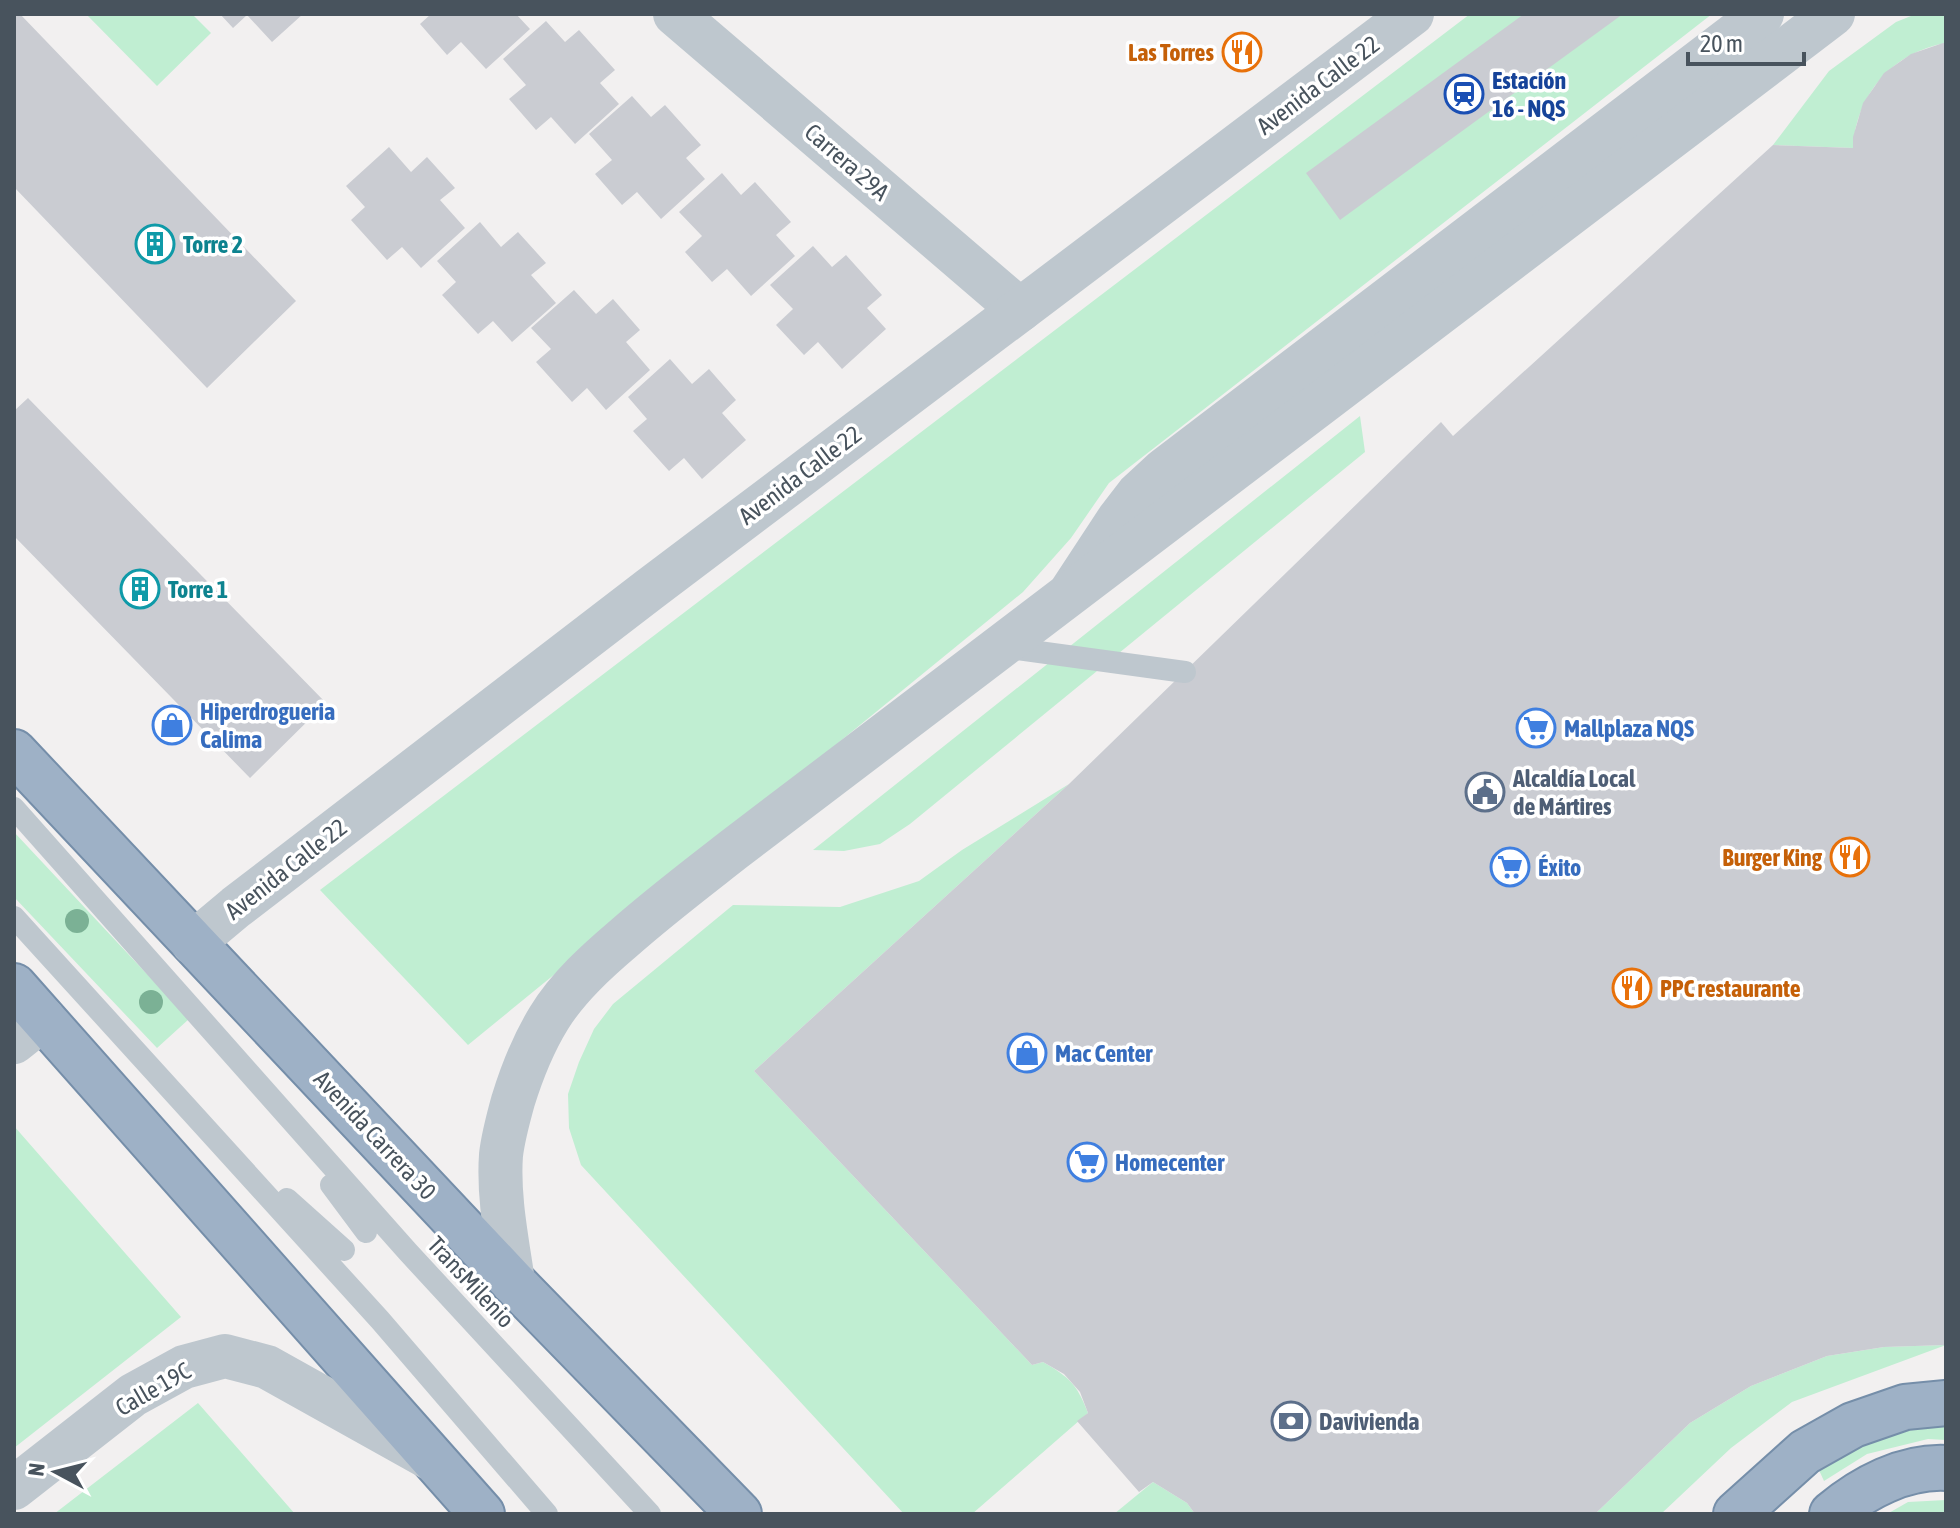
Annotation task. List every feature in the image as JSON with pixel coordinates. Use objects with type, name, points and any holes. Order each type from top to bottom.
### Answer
[{"type":"highway","name":"Avenida Carrera 30","points":[[14,752],[513,1282],[739,1514]]},
{"type":"highway","points":[[14,986],[28,1030],[482,1514]]},
{"type":"highway","points":[[1736,1514],[1805,1452],[1853,1425],[1905,1407],[1946,1403]]},
{"type":"highway","points":[[1832,1514],[1851,1498],[1893,1477],[1930,1467],[1946,1468]]},
{"type":"street","name":"Carrera 29A","points":[[675,14],[1020,310]]},
{"type":"street","name":"Avenida Calle 22","points":[[193,943],[650,589],[1412,14]]},
{"type":"street","points":[[1071,592],[1118,520],[1138,494],[1164,470],[1762,14]]},
{"type":"street","points":[[513,1282],[502,1205],[502,1146],[524,1064],[550,1016],[605,954],[661,905],[1833,14]]},
{"type":"street","name":"Calle 19C","points":[[14,1488],[133,1395],[184,1367],[225,1356],[267,1367],[434,1461]]},
{"type":"lane","points":[[1000,647],[1185,672]]},
{"type":"lane","name":"TransMilenio","points":[[14,808],[408,1252],[650,1514]]},
{"type":"lane","points":[[14,917],[380,1320],[547,1514]]},
{"type":"lane","name":"TransMilenio","points":[[256,1082],[366,1232]]},
{"type":"lane","points":[[202,1123],[344,1250]]},
{"type":"green space","points":[[86,14],[192,14],[211,33],[157,86]]},
{"type":"green space","points":[[1470,14],[1712,14],[1109,483],[1071,538],[1023,592],[468,1045],[320,890]]},
{"type":"green space","points":[[1916,14],[1946,14],[1946,43],[1910,56],[1881,79],[1861,110],[1853,148],[1773,145],[1829,71],[1896,22]]},
{"type":"green space","points":[[1360,416],[1365,452],[910,824],[880,844],[844,851],[813,850]]},
{"type":"green space","points":[[1069,784],[754,1071],[1032,1365],[1043,1362],[1071,1382],[1088,1413],[972,1514],[904,1514],[581,1165],[569,1128],[568,1094],[594,1029],[613,1004],[733,905],[840,907],[919,881],[962,850]]},
{"type":"green space","points":[[14,832],[189,1019],[157,1048],[14,897]]},
{"type":"green space","points":[[14,1126],[181,1317],[14,1448]]},
{"type":"green space","points":[[1946,1345],[1792,1402],[1731,1448],[1661,1514],[1595,1514],[1690,1423],[1751,1386],[1827,1356],[1884,1347]]},
{"type":"green space","points":[[198,1403],[295,1514],[54,1514]]},
{"type":"green space","points":[[1946,1423],[1946,1440],[1928,1439],[1867,1454],[1824,1481],[1818,1468],[1879,1436],[1911,1427]]},
{"type":"green space","points":[[1153,1482],[1187,1503],[1195,1514],[1114,1514]]},
{"type":"green space","points":[[1946,1500],[1946,1514],[1887,1514],[1908,1502]]},
{"type":"building","name":"Torre 2","points":[[14,14],[20,14],[296,301],[207,388],[14,187]]},
{"type":"building","points":[[220,14],[303,14],[272,42],[247,15],[233,28]]},
{"type":"building","points":[[431,14],[516,14],[530,29],[486,69],[461,42],[447,55],[420,24]]},
{"type":"building","name":"Estación 16 - NQS","points":[[1524,14],[1623,14],[1340,220],[1306,173]]},
{"type":"building","points":[[546,21],[565,42],[579,30],[615,70],[600,83],[619,104],[575,144],[551,117],[536,130],[509,99],[526,85],[503,59]]},
{"type":"building","name":"Mallplaza NQS","points":[[1946,43],[1946,1345],[1884,1347],[1827,1356],[1751,1386],[1690,1423],[1595,1514],[1195,1514],[1187,1503],[1153,1482],[1139,1492],[1077,1421],[1088,1413],[1080,1392],[1064,1374],[1043,1362],[1032,1365],[754,1071],[1069,784],[1441,422],[1453,436],[1773,145],[1853,148],[1863,103],[1884,73],[1911,54]]},
{"type":"building","points":[[632,96],[651,117],[665,105],[701,145],[686,158],[705,179],[661,219],[637,192],[622,205],[595,174],[612,160],[589,134]]},
{"type":"building","points":[[389,147],[411,172],[427,157],[455,188],[440,200],[465,228],[421,268],[402,247],[387,260],[351,220],[365,207],[346,186]]},
{"type":"building","points":[[722,173],[741,195],[755,182],[791,222],[776,235],[795,256],[751,296],[727,269],[712,282],[685,252],[702,236],[679,212]]},
{"type":"building","points":[[480,222],[501,247],[518,232],[546,263],[531,275],[556,303],[512,342],[493,321],[478,334],[442,295],[456,282],[437,261]]},
{"type":"building","points":[[813,246],[832,267],[846,255],[882,295],[867,308],[886,329],[842,369],[818,342],[804,355],[776,325],[793,309],[770,285]]},
{"type":"building","points":[[574,290],[596,314],[613,299],[640,330],[626,342],[650,370],[606,410],[587,388],[572,402],[536,362],[551,349],[531,328]]},
{"type":"building","points":[[670,359],[692,384],[709,369],[736,400],[722,413],[746,440],[702,479],[684,458],[669,471],[633,431],[647,419],[628,397]]},
{"type":"building","name":"Torre 1","points":[[28,398],[326,703],[250,778],[14,536],[14,411]]},
{"type":"place","name":"Las Torres","points":[[1242,52]]},
{"type":"place","name":"Estación 16 - NQS","points":[[1464,94]]},
{"type":"place","name":"Torre 2","points":[[155,244]]},
{"type":"place","name":"Torre 1","points":[[140,589]]},
{"type":"place","name":"Hiperdrogueria Calima","points":[[172,725]]},
{"type":"place","name":"Mallplaza NQS","points":[[1536,728]]},
{"type":"place","name":"Alcaldía Local de Mártires","points":[[1485,792]]},
{"type":"place","name":"Burger King","points":[[1850,857]]},
{"type":"place","name":"Éxito","points":[[1510,867]]},
{"type":"place","name":"PPC restaurante","points":[[1632,988]]},
{"type":"place","name":"Mac Center","points":[[1027,1053]]},
{"type":"place","name":"Homecenter","points":[[1087,1162]]},
{"type":"place","name":"Davivienda","points":[[1291,1421]]}]
